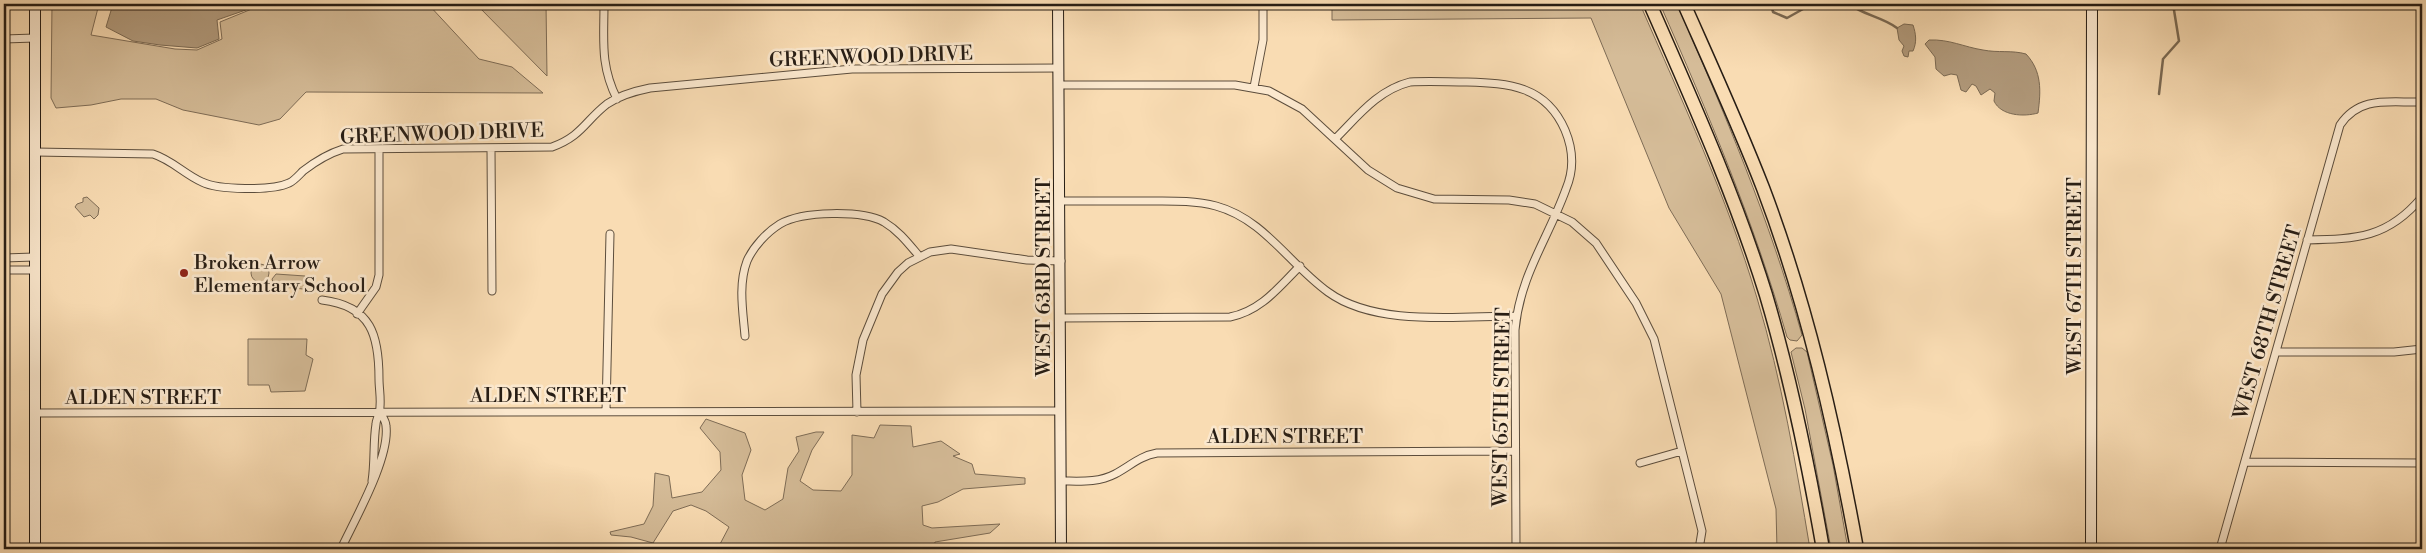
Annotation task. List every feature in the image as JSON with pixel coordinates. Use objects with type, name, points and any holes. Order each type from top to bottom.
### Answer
[{"type":"highway","points":[[1650,4],[1723,173],[1765,294],[1794,399],[1823,549]]},
{"type":"highway","points":[[1684,4],[1763,188],[1799,297],[1830,418],[1857,549]]},
{"type":"street","points":[[35,4],[35,549]]},
{"type":"street","points":[[604,4],[604,62],[608,78],[617,99]]},
{"type":"street","name":"WEST 63RD STREET","points":[[1058,4],[1061,201],[1061,549]]},
{"type":"street","points":[[1254,87],[1262,40],[1263,4]]},
{"type":"street","name":"WEST 67TH STREET","points":[[2091,549],[2092,4]]},
{"type":"street","points":[[4,39],[35,38]]},
{"type":"street","name":"GREENWOOD DRIVE","points":[[35,152],[153,154],[166,158],[204,183],[220,187],[272,187],[289,183],[329,153],[343,149],[538,148],[566,142],[578,134],[608,103],[629,93],[650,88],[852,69],[1059,68]]},
{"type":"street","name":"WEST 65TH STREET","points":[[1336,138],[1378,97],[1397,85],[1423,81],[1490,83],[1518,87],[1532,93],[1555,112],[1564,126],[1569,141],[1572,163],[1566,189],[1528,272],[1521,290],[1516,316],[1516,549]]},
{"type":"street","points":[[1059,85],[1235,85],[1254,87],[1287,99],[1302,109],[1336,138],[1368,170],[1397,188],[1434,199],[1526,202],[1572,222],[1596,243],[1646,320],[1654,339],[1702,531],[1699,549]]},
{"type":"street","name":"WEST 68TH STREET","points":[[2220,549],[2337,133],[2346,116],[2354,108],[2375,103],[2422,102]]},
{"type":"street","points":[[358,314],[376,287],[379,275],[379,149]]},
{"type":"street","points":[[491,149],[492,291]]},
{"type":"street","points":[[2307,240],[2344,239],[2372,234],[2399,221],[2422,197]]},
{"type":"street","points":[[1061,201],[1178,201],[1215,206],[1235,213],[1258,226],[1329,293],[1365,311],[1406,316],[1516,316]]},
{"type":"street","points":[[745,336],[742,292],[743,276],[748,260],[767,235],[781,224],[809,216],[852,214],[872,217],[895,229],[919,256]]},
{"type":"street","points":[[606,411],[610,234]]},
{"type":"street","points":[[857,412],[856,376],[863,340],[888,284],[908,263],[919,256],[951,249],[1027,260],[1061,261]]},
{"type":"street","points":[[4,258],[34,257]]},
{"type":"street","points":[[1061,318],[1230,317],[1243,315],[1264,302],[1300,266]]},
{"type":"street","points":[[4,270],[34,270]]},
{"type":"street","points":[[322,300],[346,306],[358,314],[366,321],[377,341],[380,412],[376,424],[372,482],[341,549]]},
{"type":"street","points":[[2276,352],[2394,352],[2422,350]]},
{"type":"street","name":"ALDEN STREET","points":[[35,414],[1061,411]]},
{"type":"street","name":"ALDEN STREET","points":[[1061,481],[1093,481],[1103,479],[1115,474],[1135,461],[1156,453],[1515,451]]},
{"type":"street","points":[[1640,463],[1682,451]]},
{"type":"street","points":[[2245,462],[2422,463]]},
{"type":"shaded area","points":[[52,4],[99,4],[91,35],[175,49],[197,50],[222,39],[220,22],[264,4],[428,4],[479,59],[512,67],[543,93],[306,92],[280,119],[259,125],[183,110],[156,99],[121,99],[91,105],[56,108],[51,98]]},
{"type":"shaded area","points":[[113,4],[263,4],[217,20],[219,39],[197,48],[133,41],[106,27]]},
{"type":"shaded area","points":[[476,4],[546,4],[547,76]]},
{"type":"shaded area","points":[[1332,4],[1640,4],[1718,186],[1757,298],[1781,392],[1810,549],[1777,549],[1776,509],[1721,294],[1669,208],[1591,18],[1332,20]]},
{"type":"shaded area","points":[[1660,4],[1677,4],[1729,126],[1761,208],[1789,292],[1802,335],[1797,341],[1790,340],[1787,337],[1760,252],[1729,168]]},
{"type":"shaded area","points":[[1904,24],[1913,25],[1916,41],[1913,51],[1909,51],[1908,57],[1904,56],[1902,51],[1904,46],[1899,40],[1897,28]]},
{"type":"shaded area","points":[[1929,40],[1950,42],[1989,51],[2026,54],[2038,74],[2040,97],[2038,113],[2020,115],[2002,110],[1994,101],[1995,93],[1990,89],[1981,95],[1976,86],[1972,84],[1966,92],[1961,90],[1957,75],[1944,76],[1936,69],[1935,57],[1925,44]]},
{"type":"shaded area","points":[[87,197],[99,208],[98,215],[94,219],[90,215],[84,217],[75,207],[83,202],[83,198]]},
{"type":"shaded area","points":[[256,264],[264,264],[269,269],[267,280],[256,282],[251,277],[251,269]]},
{"type":"shaded area","points":[[276,274],[305,276],[307,285],[303,289],[274,286],[272,279]]},
{"type":"shaded area","points":[[248,339],[307,339],[306,355],[313,359],[305,391],[271,392],[269,385],[248,385]]},
{"type":"shaded area","points":[[1796,348],[1802,348],[1807,352],[1833,465],[1848,549],[1831,549],[1805,409],[1791,352]]},
{"type":"shaded area","points":[[706,419],[745,433],[751,450],[742,475],[745,500],[765,510],[783,499],[788,468],[799,451],[796,437],[824,432],[812,450],[800,481],[813,490],[841,491],[852,475],[852,435],[874,438],[880,425],[911,426],[913,447],[941,441],[960,454],[953,456],[972,464],[975,474],[1025,478],[1025,484],[963,489],[938,502],[922,506],[923,525],[932,528],[1000,524],[990,533],[935,542],[933,549],[713,549],[719,546],[729,527],[706,511],[691,505],[673,511],[653,543],[631,537],[611,535],[610,532],[644,524],[653,506],[655,473],[669,476],[672,498],[702,492],[721,470],[720,452],[700,428]]},
{"type":"waterway","points":[[1771,4],[1773,12],[1787,18],[1812,4]]},
{"type":"waterway","points":[[1850,4],[1897,28]]},
{"type":"waterway","points":[[2159,94],[2163,59],[2179,41],[2173,4]]},
{"type":"place","name":"Broken Arrow Elementary School","points":[[184,273]]}]
